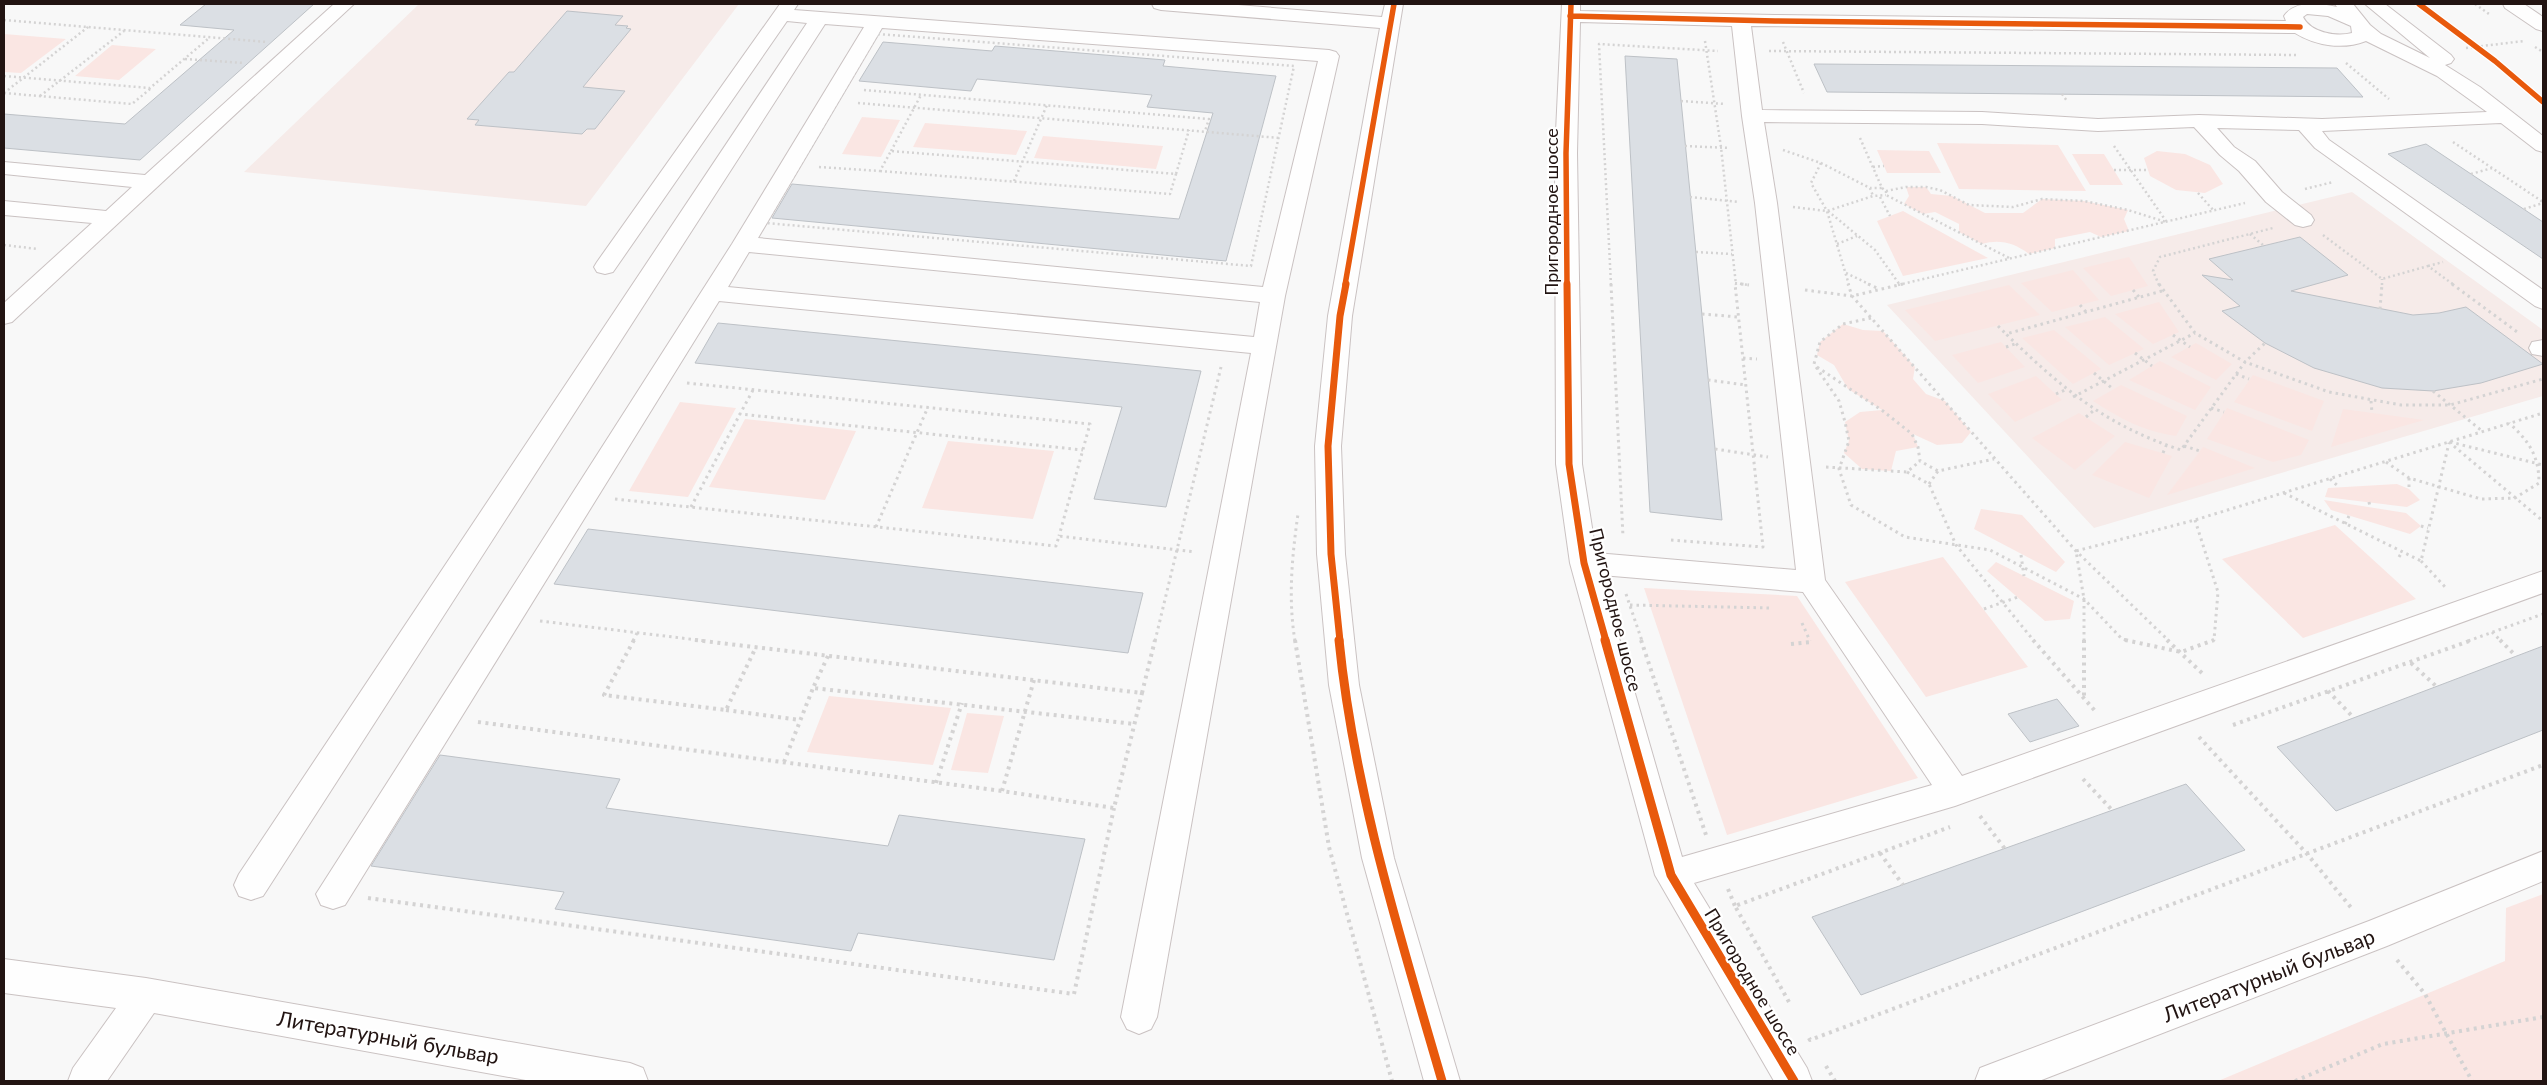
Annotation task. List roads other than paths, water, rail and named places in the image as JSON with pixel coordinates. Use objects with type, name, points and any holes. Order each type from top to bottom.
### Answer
[{"type":"street","points":[[4,316],[345,4]]},
{"type":"street","points":[[1161,4],[1393,13],[1340,316],[1328,446],[1331,554],[1344,685],[1378,858],[1442,1081]]},
{"type":"street","points":[[2344,4],[2363,33],[2357,38],[2345,40]]},
{"type":"street","points":[[2374,4],[2438,53],[2505,117]]},
{"type":"street","points":[[2512,4],[2543,25]]},
{"type":"street","points":[[2300,28],[2293,16],[2297,10],[2309,6],[2338,12],[2360,26],[2374,38],[2444,72],[2543,146]]},
{"type":"street","points":[[605,266],[786,9],[820,18],[1329,56],[1273,296],[1139,1017]]},
{"type":"street","points":[[1570,10],[1741,21],[2300,28],[2321,37],[2345,40],[2372,49],[2415,69],[2505,117]]},
{"type":"street","name":"Пригородное шоссе","points":[[1570,10],[1566,153],[1570,464],[1584,563],[1671,875],[1794,1081]]},
{"type":"street","points":[[251,884],[820,18]]},
{"type":"street","points":[[1741,21],[1743,51],[1753,106],[1752,116],[1762,177],[1811,582],[1955,792]]},
{"type":"street","points":[[333,894],[743,244],[876,22]]},
{"type":"street","points":[[1752,116],[1851,119],[1982,118],[2098,124],[2199,121],[2322,126],[2505,117]]},
{"type":"street","points":[[2199,121],[2227,150],[2247,166],[2274,197],[2303,220]]},
{"type":"street","points":[[2305,124],[2322,144],[2543,301]]},
{"type":"street","points":[[4,168],[150,182]]},
{"type":"street","points":[[4,208],[111,218]]},
{"type":"street","points":[[743,244],[1273,296]]},
{"type":"street","points":[[712,293],[1264,346]]},
{"type":"street","points":[[1584,563],[1811,582]]},
{"type":"street","points":[[1671,875],[1955,792],[2116,735],[2229,711],[2543,582]]},
{"type":"street","name":"Литературный бульвар","points":[[1993,1081],[2375,935],[2543,866]]},
{"type":"street","name":"Литературный бульвар","points":[[4,976],[146,995],[630,1081]]},
{"type":"street","points":[[86,1081],[146,995]]}]
